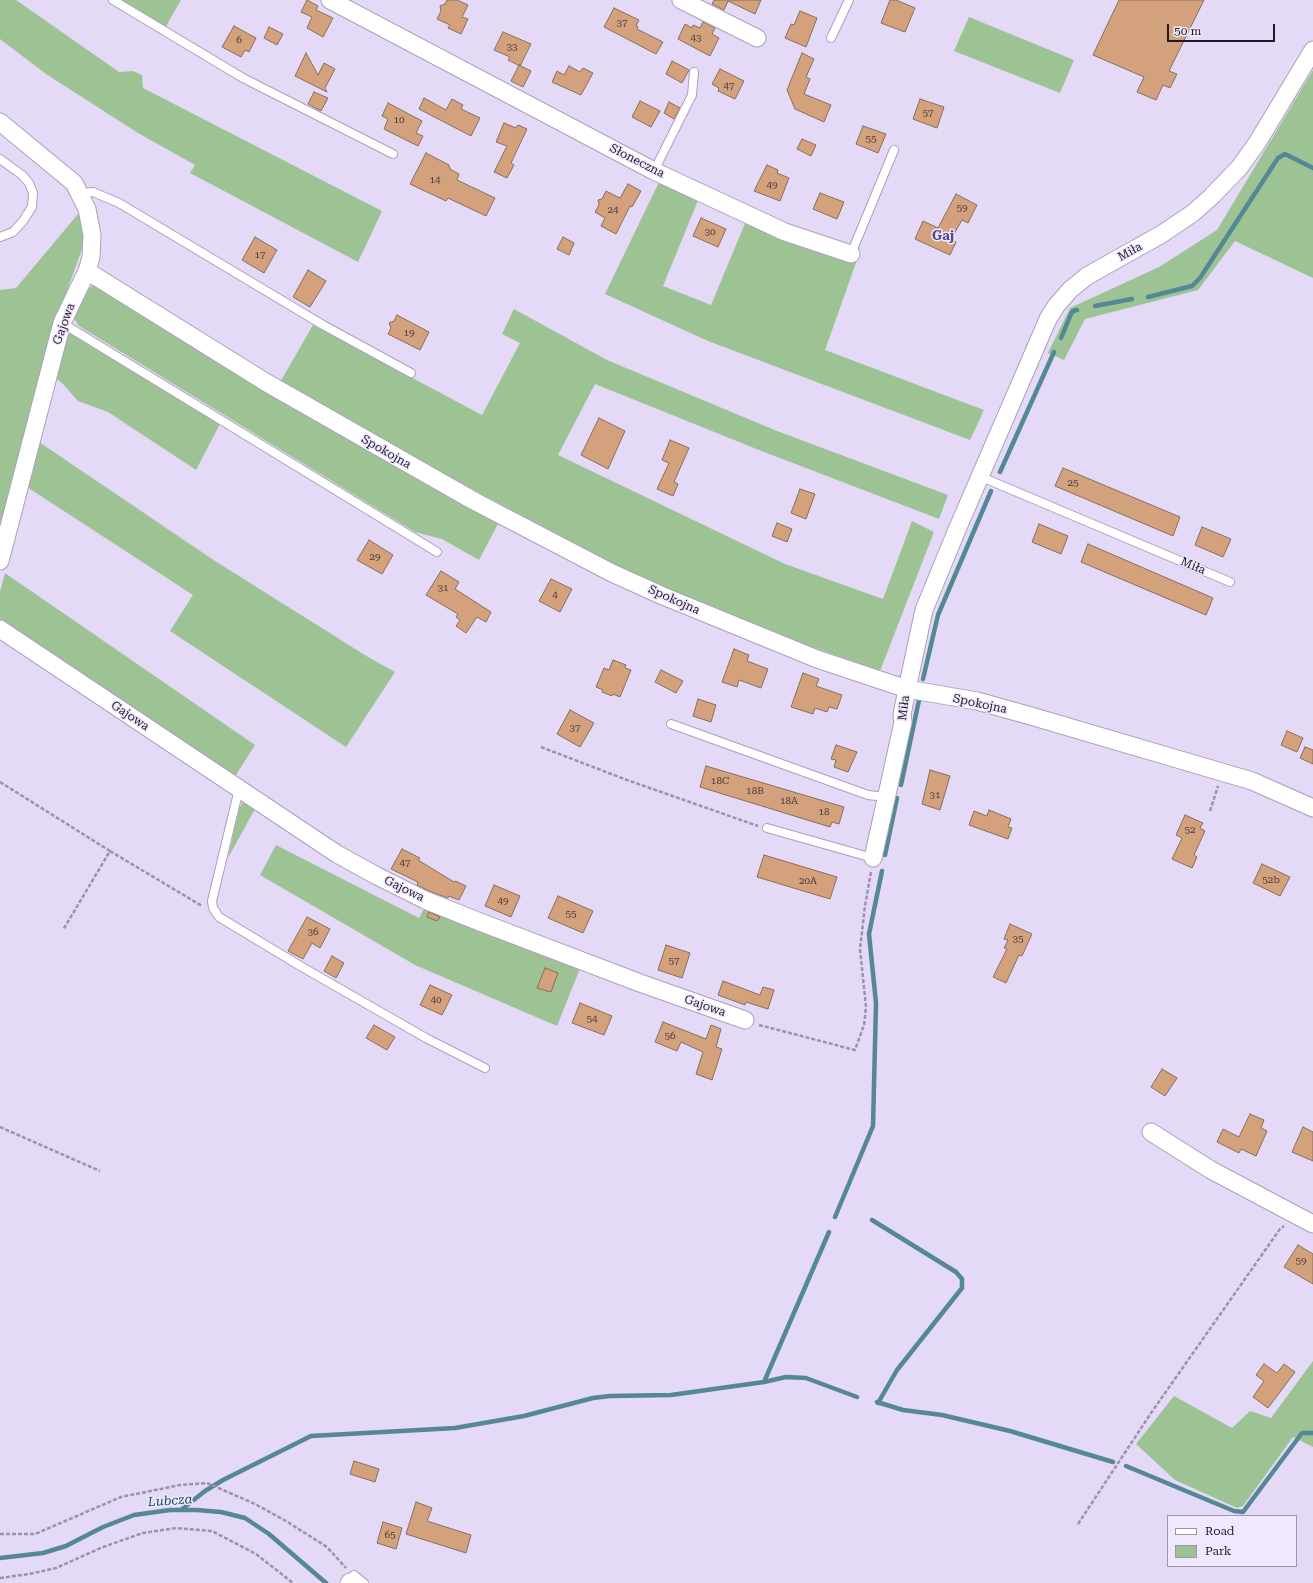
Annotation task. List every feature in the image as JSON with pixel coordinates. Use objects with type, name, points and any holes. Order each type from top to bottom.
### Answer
[{"type":"street","name":"Słoneczna","points":[[330,0],[654,171],[785,232],[851,254]]},
{"type":"street","points":[[682,0],[757,38]]},
{"type":"street","name":"Miła","points":[[873,858],[903,722],[902,715],[924,610],[979,476],[1030,358],[1056,306],[1070,290],[1087,276],[1162,234],[1193,213],[1211,197],[1239,168],[1258,143],[1311,57]]},
{"type":"street","name":"Gajowa","points":[[0,122],[74,183],[80,193],[90,220],[92,247],[87,271],[62,323],[0,561]]},
{"type":"street","name":"Spokojna","points":[[87,271],[273,387],[474,501],[598,565],[736,627],[817,659],[907,689],[977,701],[1223,772],[1252,781],[1313,808]]},
{"type":"street","name":"Gajowa","points":[[0,629],[336,854],[425,900],[640,983],[745,1020]]},
{"type":"street","points":[[1151,1132],[1210,1170],[1313,1224]]},
{"type":"lane","points":[[113,0],[243,78],[393,154]]},
{"type":"lane","points":[[830,38],[849,0]]},
{"type":"lane","points":[[654,171],[692,95],[694,72]]},
{"type":"lane","name":"Słoneczna","points":[[851,254],[894,150]]},
{"type":"lane","points":[[0,159],[22,175],[29,183],[33,193],[32,208],[23,221],[13,232],[0,237]]},
{"type":"lane","points":[[80,193],[94,192],[119,203],[316,320],[411,373]]},
{"type":"lane","points":[[62,323],[437,552]]},
{"type":"lane","name":"Miła","points":[[979,476],[1230,582]]},
{"type":"lane","points":[[671,724],[868,795],[887,797]]},
{"type":"lane","points":[[239,789],[212,901],[213,908],[219,917],[302,967],[426,1038],[485,1068]]},
{"type":"lane","points":[[767,828],[873,858]]},
{"type":"path","points":[[541,746],[627,780],[767,828]]},
{"type":"path","points":[[1210,811],[1223,772]]},
{"type":"path","points":[[0,782],[110,851],[202,906],[213,908]]},
{"type":"path","points":[[63,930],[110,851]]},
{"type":"path","points":[[745,1020],[774,1030],[855,1050],[864,1025],[866,1007],[860,949],[864,906],[873,858]]},
{"type":"path","points":[[0,1127],[100,1171]]},
{"type":"path","points":[[1078,1524],[1151,1413],[1280,1229],[1290,1225]]},
{"type":"path","points":[[0,1534],[35,1534],[121,1497],[180,1485],[207,1483],[255,1504],[286,1521],[327,1547],[354,1581]]},
{"type":"path","points":[[0,1578],[56,1568],[103,1547],[144,1532],[176,1528],[212,1531],[256,1554],[294,1583]]},
{"type":"green space","points":[[0,0],[16,0],[119,72],[133,71],[142,75],[143,88],[382,211],[358,262],[190,173],[195,165],[138,133],[46,74],[0,39]]},
{"type":"green space","points":[[119,0],[181,0],[165,28]]},
{"type":"green space","points":[[969,17],[1074,60],[1060,93],[954,51]]},
{"type":"green space","points":[[1313,70],[1313,278],[1235,241],[1198,290],[1085,319],[1064,360],[1048,353],[1070,308],[1159,267],[1217,230]]},
{"type":"green space","points":[[660,180],[699,198],[663,286],[711,305],[746,221],[781,238],[857,260],[825,350],[984,410],[970,440],[708,341],[605,294]]},
{"type":"green space","points":[[78,214],[83,224],[84,243],[55,325],[0,532],[0,290],[16,288]]},
{"type":"green space","points":[[94,284],[264,391],[499,522],[479,560],[442,539],[415,532],[79,326],[73,317],[85,293]]},
{"type":"green space","points":[[514,309],[607,360],[777,431],[948,495],[939,519],[759,450],[595,384],[558,455],[785,564],[883,599],[912,521],[934,532],[880,671],[748,624],[613,564],[279,384],[313,325],[482,415],[520,343],[502,334]]},
{"type":"green space","points":[[71,333],[220,424],[196,470],[108,412],[78,401],[62,383],[54,377],[66,336]]},
{"type":"green space","points":[[39,442],[215,561],[368,657],[395,672],[346,747],[170,631],[193,595],[27,487]]},
{"type":"green space","points":[[5,573],[255,745],[234,778],[0,621],[0,592]]},
{"type":"green space","points":[[244,800],[256,807],[228,858],[239,809]]},
{"type":"green space","points":[[276,845],[419,918],[426,905],[581,966],[557,1026],[415,965],[260,875]]},
{"type":"green space","points":[[1313,1361],[1313,1447],[1293,1437],[1243,1506],[1237,1508],[1175,1480],[1136,1444],[1174,1396],[1232,1428],[1250,1411],[1271,1418]]},
{"type":"building","points":[[307,0],[318,6],[316,10],[333,18],[323,37],[307,28],[312,17],[301,12]]},
{"type":"building","points":[[447,0],[457,0],[468,5],[462,17],[468,19],[461,34],[448,28],[450,25],[437,19],[441,11],[440,6],[445,4]]},
{"type":"building","points":[[714,0],[761,0],[755,14],[728,1],[724,10],[712,4]]},
{"type":"building","points":[[890,0],[896,0],[915,8],[905,32],[881,23]]},
{"type":"building","points":[[1119,0],[1204,0],[1169,71],[1177,74],[1170,88],[1163,85],[1156,100],[1137,92],[1144,77],[1093,55]]},
{"type":"building","points":[[614,8],[639,20],[636,26],[638,27],[637,29],[663,42],[656,54],[604,27]]},
{"type":"building","points":[[800,11],[817,18],[806,47],[785,38],[791,24],[794,25]]},
{"type":"building","points":[[703,22],[715,28],[712,34],[719,38],[710,56],[678,39],[685,24],[692,28],[693,25],[700,28]]},
{"type":"building","points":[[234,26],[256,38],[249,52],[245,50],[241,57],[222,47]]},
{"type":"building","points":[[269,27],[283,34],[277,45],[264,38]]},
{"type":"building","points":[[503,32],[531,44],[520,66],[508,60],[510,57],[494,50]]},
{"type":"building","points":[[306,53],[318,75],[324,63],[335,69],[325,88],[327,92],[295,76]]},
{"type":"building","points":[[802,53],[814,59],[806,77],[810,79],[804,94],[831,105],[824,122],[795,109],[787,90]]},
{"type":"building","points":[[672,61],[689,70],[682,83],[666,74]]},
{"type":"building","points":[[519,65],[531,71],[523,87],[511,81]]},
{"type":"building","points":[[569,66],[580,72],[583,68],[593,73],[581,95],[552,82],[557,71],[564,75]]},
{"type":"building","points":[[720,69],[744,81],[735,99],[718,91],[719,88],[712,84]]},
{"type":"building","points":[[314,92],[328,98],[321,111],[308,104]]},
{"type":"building","points":[[424,98],[446,110],[452,99],[463,105],[461,109],[480,118],[471,136],[419,109]]},
{"type":"building","points":[[920,99],[944,107],[937,128],[913,119]]},
{"type":"building","points":[[640,101],[660,111],[651,127],[632,117]]},
{"type":"building","points":[[669,102],[680,108],[674,119],[664,113]]},
{"type":"building","points":[[388,103],[422,121],[416,133],[423,136],[418,146],[384,129],[388,119],[382,116]]},
{"type":"building","points":[[504,123],[516,128],[518,125],[527,129],[511,163],[514,165],[507,178],[494,172],[507,146],[496,142]]},
{"type":"building","points":[[863,126],[886,134],[878,153],[856,144]]},
{"type":"building","points":[[802,139],[816,145],[811,156],[797,149]]},
{"type":"building","points":[[426,153],[449,165],[450,169],[459,174],[457,180],[495,198],[486,216],[448,198],[446,201],[410,184]]},
{"type":"building","points":[[767,165],[778,170],[777,173],[789,178],[780,201],[754,191]]},
{"type":"building","points":[[628,184],[641,191],[632,207],[630,206],[616,234],[601,226],[605,218],[595,212],[599,205],[598,200],[602,199],[606,191],[620,198]]},
{"type":"building","points":[[820,193],[844,202],[837,219],[813,209]]},
{"type":"building","points":[[956,194],[977,205],[968,223],[962,220],[951,239],[956,242],[950,255],[915,239],[923,221],[938,228]]},
{"type":"building","points":[[701,218],[726,229],[718,247],[693,236]]},
{"type":"building","points":[[255,237],[277,250],[264,273],[242,260]]},
{"type":"building","points":[[563,237],[574,243],[569,255],[557,249]]},
{"type":"building","points":[[308,270],[326,281],[310,307],[293,297]]},
{"type":"building","points":[[397,315],[429,332],[420,350],[388,334],[391,328],[389,323],[394,321]]},
{"type":"building","points":[[599,418],[625,431],[608,469],[581,455]]},
{"type":"building","points":[[670,440],[689,448],[674,482],[678,484],[673,496],[657,489],[669,463],[662,460]]},
{"type":"building","points":[[1063,468],[1180,517],[1173,536],[1055,486]]},
{"type":"building","points":[[800,489],[815,494],[806,519],[791,513]]},
{"type":"building","points":[[777,523],[792,529],[787,542],[772,536]]},
{"type":"building","points":[[1039,524],[1068,536],[1061,554],[1032,542]]},
{"type":"building","points":[[1202,527],[1231,539],[1223,557],[1195,545]]},
{"type":"building","points":[[369,540],[393,555],[382,574],[357,560]]},
{"type":"building","points":[[1088,544],[1213,598],[1206,615],[1081,562]]},
{"type":"building","points":[[441,571],[459,582],[455,589],[491,612],[486,622],[477,617],[466,633],[456,626],[460,620],[456,617],[458,614],[426,595]]},
{"type":"building","points":[[551,579],[572,589],[560,612],[539,601]]},
{"type":"building","points":[[734,649],[749,655],[747,661],[768,669],[761,688],[739,680],[737,687],[722,682]]},
{"type":"building","points":[[613,660],[626,665],[625,668],[631,670],[620,697],[602,692],[603,690],[596,687],[604,668],[609,670]]},
{"type":"building","points":[[661,670],[683,681],[676,693],[655,682]]},
{"type":"building","points":[[803,673],[819,679],[816,686],[842,695],[837,709],[829,707],[827,712],[815,708],[813,714],[791,707]]},
{"type":"building","points":[[698,699],[716,705],[711,722],[693,716]]},
{"type":"building","points":[[570,710],[594,723],[580,747],[557,734]]},
{"type":"building","points":[[1287,731],[1303,738],[1297,752],[1281,745]]},
{"type":"building","points":[[836,745],[857,752],[848,772],[834,767],[836,760],[831,759]]},
{"type":"building","points":[[1305,747],[1313,750],[1313,764],[1300,758]]},
{"type":"building","points":[[706,766],[844,807],[839,824],[832,822],[830,827],[700,787]]},
{"type":"building","points":[[930,770],[950,776],[940,810],[922,804]]},
{"type":"building","points":[[989,810],[1011,819],[1008,827],[1012,828],[1008,839],[969,825],[974,811],[987,816]]},
{"type":"building","points":[[1185,815],[1203,823],[1200,828],[1205,831],[1194,855],[1197,857],[1192,868],[1172,859],[1182,838],[1176,835]]},
{"type":"building","points":[[402,849],[420,858],[418,860],[454,882],[455,881],[466,886],[459,900],[449,896],[448,898],[429,891],[417,885],[418,882],[391,869]]},
{"type":"building","points":[[764,855],[837,877],[830,899],[757,877]]},
{"type":"building","points":[[1262,864],[1290,877],[1280,896],[1253,883]]},
{"type":"building","points":[[494,885],[520,896],[511,917],[485,906]]},
{"type":"building","points":[[558,896],[593,911],[583,933],[548,918]]},
{"type":"building","points":[[429,912],[440,917],[437,921],[427,917]]},
{"type":"building","points":[[307,917],[330,929],[320,948],[312,943],[303,959],[288,951]]},
{"type":"building","points":[[1010,924],[1032,934],[1022,956],[1019,955],[1006,983],[993,977],[1007,949],[1004,948],[1008,940],[1004,939]]},
{"type":"building","points":[[666,945],[690,953],[682,978],[658,970]]},
{"type":"building","points":[[332,956],[344,963],[336,978],[324,971]]},
{"type":"building","points":[[545,968],[558,973],[551,992],[537,988]]},
{"type":"building","points":[[723,981],[760,995],[763,987],[774,990],[768,1009],[746,1002],[745,1005],[718,995]]},
{"type":"building","points":[[430,985],[452,995],[442,1015],[420,1005]]},
{"type":"building","points":[[580,1003],[612,1016],[604,1035],[572,1023]]},
{"type":"building","points":[[663,1022],[706,1039],[711,1025],[721,1029],[716,1047],[722,1049],[712,1080],[696,1074],[703,1052],[681,1042],[677,1051],[655,1042]]},
{"type":"building","points":[[374,1025],[395,1037],[387,1050],[366,1038]]},
{"type":"building","points":[[1162,1069],[1177,1078],[1165,1096],[1151,1087]]},
{"type":"building","points":[[1250,1114],[1264,1120],[1261,1128],[1267,1131],[1256,1156],[1241,1149],[1239,1153],[1217,1142],[1223,1129],[1239,1137]]},
{"type":"building","points":[[1303,1127],[1313,1132],[1313,1161],[1292,1152]]},
{"type":"building","points":[[1298,1245],[1313,1254],[1313,1284],[1284,1267]]},
{"type":"building","points":[[1264,1364],[1277,1373],[1284,1364],[1295,1372],[1268,1408],[1253,1397],[1264,1381],[1256,1375]]},
{"type":"building","points":[[354,1461],[379,1469],[375,1482],[350,1474]]},
{"type":"building","points":[[416,1502],[432,1508],[427,1521],[471,1535],[466,1553],[406,1534]]},
{"type":"building","points":[[383,1522],[402,1528],[396,1549],[377,1543]]},
{"type":"waterway","points":[[1148,297],[1192,286],[1200,278],[1278,158],[1285,154],[1313,168]]},
{"type":"waterway","points":[[1095,306],[1132,299]]},
{"type":"waterway","points":[[1061,338],[1071,314],[1073,311],[1077,310]]},
{"type":"waterway","points":[[1000,472],[1054,352]]},
{"type":"waterway","points":[[923,679],[938,615],[991,491]]},
{"type":"waterway","points":[[901,785],[919,700]]},
{"type":"waterway","points":[[885,855],[897,798]]},
{"type":"waterway","points":[[835,1217],[873,1126],[876,1003],[869,934],[882,871]]},
{"type":"waterway","points":[[872,1220],[956,1272],[962,1279],[962,1288],[897,1370],[878,1403]]},
{"type":"waterway","points":[[181,1510],[205,1491],[223,1480],[311,1436],[455,1428],[524,1416],[593,1398],[610,1396],[671,1395],[764,1382],[829,1232]]},
{"type":"waterway","points":[[764,1382],[786,1377],[806,1378],[857,1397]]},
{"type":"waterway","points":[[877,1402],[903,1410],[942,1415],[1010,1431],[1113,1462]]},
{"type":"waterway","points":[[1126,1466],[1234,1511],[1243,1512],[1302,1433],[1313,1433]]},
{"type":"waterway","name":"Lubcza","points":[[0,1558],[43,1553],[66,1546],[103,1527],[134,1515],[170,1510],[197,1510],[221,1512],[245,1518],[269,1534],[326,1583]]},
{"type":"district","name":"Gaj","points":[[943,236]]}]
